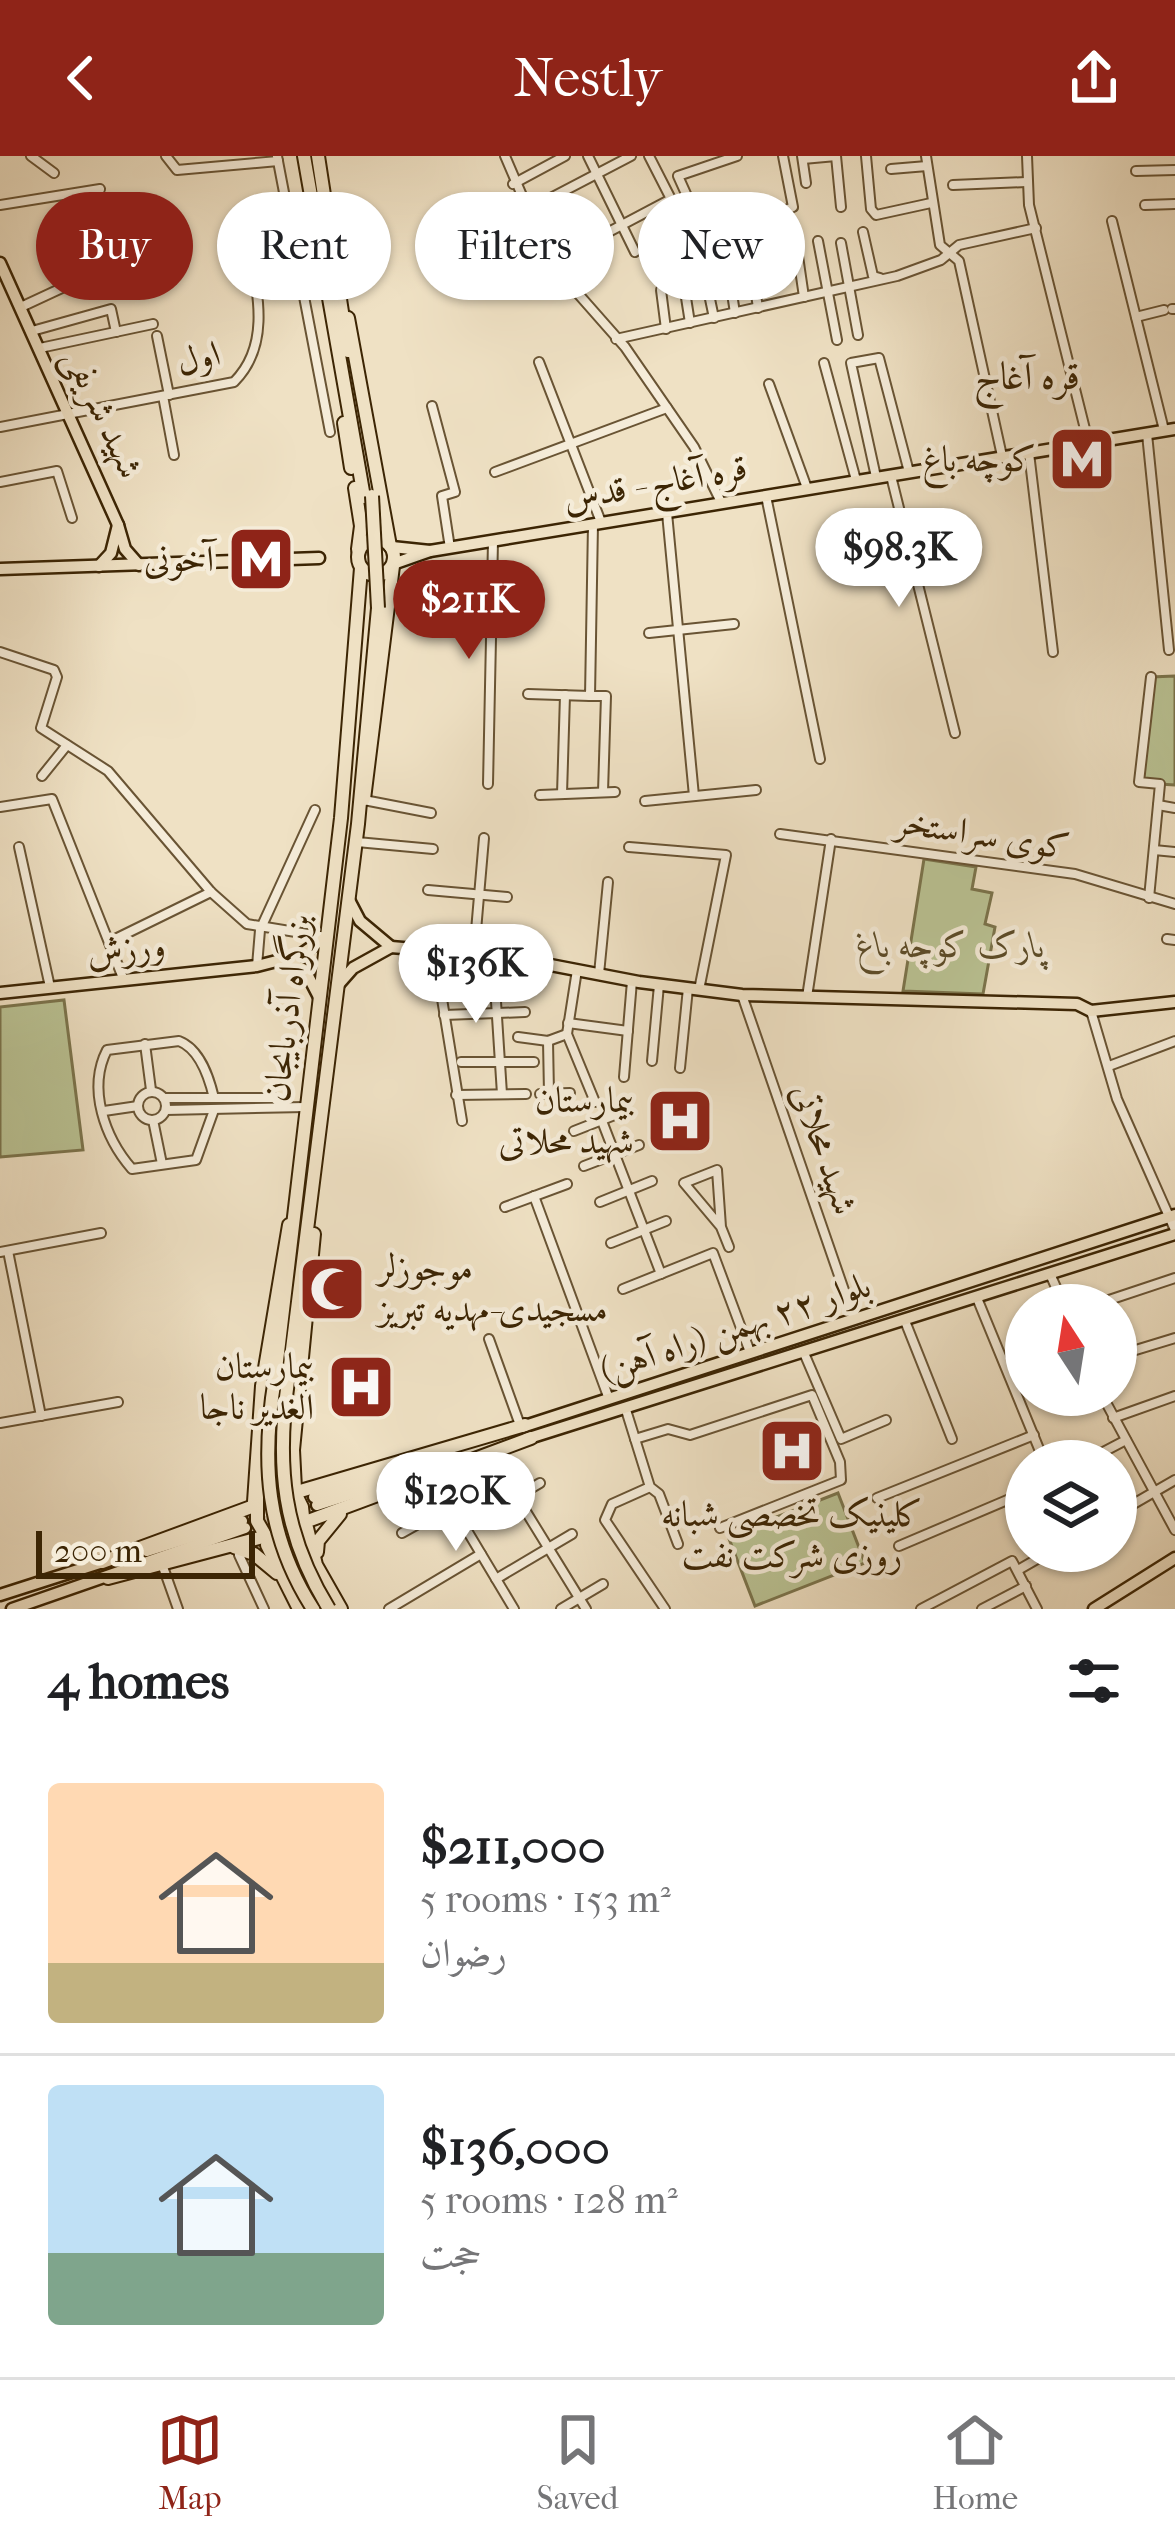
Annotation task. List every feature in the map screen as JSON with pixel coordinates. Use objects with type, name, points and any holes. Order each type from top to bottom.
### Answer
[{"type":"highway","name":"بزرگراه آذربایجان","points":[[304,156],[312,192]]},
{"type":"highway","name":"بزرگراه آذربایجان","points":[[319,156],[323,192]]},
{"type":"highway","name":"بزرگراه آذربایجان","points":[[335,300],[370,501],[391,546]]},
{"type":"highway","name":"بزرگراه آذربایجان","points":[[339,300],[353,332],[370,501],[374,607],[364,800],[358,824]]},
{"type":"highway","name":"بزرگراه آذربایجان","points":[[358,549],[370,501]]},
{"type":"highway","points":[[365,542],[391,546],[393,565],[385,572],[361,568],[358,549],[365,542]]},
{"type":"highway","name":"بزرگراه آذربایجان","points":[[275,1382],[340,818],[351,784],[374,607],[393,565]]},
{"type":"highway","name":"بزرگراه آذربایجان","points":[[254,1504],[312,1210],[356,842],[374,607],[361,568]]},
{"type":"highway","name":"بزرگراه آذربایجان","points":[[296,1490],[299,1392],[315,1256],[312,1210]]},
{"type":"highway","points":[[275,1382],[278,1400],[299,1392]]},
{"type":"highway","points":[[275,1382],[266,1453],[272,1515],[290,1569],[313,1609]]},
{"type":"highway","points":[[275,1382],[285,1511],[303,1562],[329,1609]]},
{"type":"highway","points":[[306,1523],[435,1477],[526,1430]]},
{"type":"highway","points":[[299,1609],[264,1538],[254,1504],[262,1484],[272,1478],[296,1490],[526,1430]]},
{"type":"highway","points":[[296,1490],[316,1565],[341,1609]]},
{"type":"highway","points":[[102,1562],[254,1504]]},
{"type":"highway","points":[[316,1565],[318,1541],[352,1505]]},
{"type":"highway","points":[[264,1538],[272,1547],[290,1549],[305,1535],[306,1523]]},
{"type":"highway","points":[[108,1578],[264,1538]]},
{"type":"highway","points":[[226,1545],[254,1554],[286,1583]]},
{"type":"main road","name":"شهید شریفی","points":[[0,263],[71,414],[125,549],[139,565]]},
{"type":"main road","name":"قره آغاج - قدس","points":[[430,551],[1170,429]]},
{"type":"main road","points":[[99,566],[111,553],[118,525]]},
{"type":"main road","points":[[391,546],[430,551]]},
{"type":"main road","points":[[393,565],[430,551]]},
{"type":"main road","points":[[0,569],[319,558]]},
{"type":"main road","points":[[349,900],[360,921],[391,947]]},
{"type":"main road","name":"ورزش","points":[[0,993],[257,966],[284,960],[326,937]]},
{"type":"main road","points":[[338,985],[353,968],[391,947],[493,956],[742,995],[1077,1004],[1091,1011],[1175,1002]]},
{"type":"main road","points":[[284,960],[305,970],[319,997]]},
{"type":"main road","name":"بلوار ۲۲ بهمن (راه آهن)","points":[[315,1501],[609,1399],[1171,1217]]},
{"type":"main road","name":"بلوار ۲۲ بهمن (راه آهن)","points":[[526,1430],[626,1410],[1175,1232]]},
{"type":"main road","points":[[0,1594],[244,1524],[108,1578],[12,1609]]},
{"type":"main road","points":[[1094,1609],[1175,1558]]},
{"type":"street","points":[[31,156],[54,173]]},
{"type":"street","points":[[166,156],[177,170],[278,158],[285,192]]},
{"type":"street","points":[[505,156],[517,192]]},
{"type":"street","points":[[513,184],[565,156]]},
{"type":"street","points":[[588,156],[635,252]]},
{"type":"street","points":[[559,192],[631,156]]},
{"type":"street","points":[[614,230],[671,199],[650,156]]},
{"type":"street","points":[[685,192],[678,176],[737,156]]},
{"type":"street","points":[[783,156],[791,192]]},
{"type":"street","points":[[806,183],[802,158],[836,156],[841,207]]},
{"type":"street","points":[[866,156],[871,209],[876,215],[931,203]]},
{"type":"street","points":[[1027,156],[1026,182],[1036,229],[1088,441]]},
{"type":"street","points":[[891,169],[927,161],[940,245],[959,261],[1002,456]]},
{"type":"street","points":[[1136,171],[1175,170]]},
{"type":"street","points":[[953,185],[1026,182]]},
{"type":"street","points":[[0,205],[100,189]]},
{"type":"street","points":[[1144,205],[1175,204]]},
{"type":"street","points":[[1112,221],[1170,429]]},
{"type":"street","points":[[805,297],[884,279],[959,245],[1036,229]]},
{"type":"street","points":[[863,232],[873,276],[884,279]]},
{"type":"street","points":[[818,241],[837,340]]},
{"type":"street","points":[[841,243],[858,335]]},
{"type":"street","points":[[21,307],[36,300]]},
{"type":"street","name":"اول","points":[[0,427],[234,382],[249,368],[258,340],[254,300]]},
{"type":"street","points":[[305,300],[330,432]]},
{"type":"street","points":[[580,300],[667,408],[721,502]]},
{"type":"street","points":[[662,300],[666,328]]},
{"type":"street","points":[[686,300],[690,323]]},
{"type":"street","points":[[710,300],[714,318]]},
{"type":"street","points":[[733,300],[735,313]]},
{"type":"street","points":[[757,300],[758,308]]},
{"type":"street","points":[[616,339],[791,300]]},
{"type":"street","points":[[32,332],[111,309],[116,332]]},
{"type":"street","points":[[1136,317],[1170,309]]},
{"type":"street","points":[[40,348],[153,324]]},
{"type":"street","points":[[157,336],[174,455]]},
{"type":"street","points":[[876,477],[851,363],[878,358],[909,472]]},
{"type":"street","points":[[539,362],[597,523],[590,696]]},
{"type":"street","points":[[824,363],[856,480]]},
{"type":"street","points":[[769,384],[807,488]]},
{"type":"street","points":[[432,406],[455,492],[442,496],[450,548]]},
{"type":"street","points":[[495,472],[667,408]]},
{"type":"street","points":[[1147,433],[1169,650]]},
{"type":"street","points":[[1029,451],[1054,652]]},
{"type":"street","points":[[0,482],[57,471],[72,518]]},
{"type":"street","points":[[891,475],[955,733]]},
{"type":"street","points":[[766,495],[820,759]]},
{"type":"street","points":[[667,512],[694,796]]},
{"type":"street","points":[[488,784],[494,541]]},
{"type":"street","points":[[649,633],[734,624]]},
{"type":"street","points":[[0,652],[54,670],[57,677],[41,728],[108,771],[211,892],[260,930],[326,937]]},
{"type":"street","points":[[1149,898],[1160,784],[1139,782],[1151,677]]},
{"type":"street","points":[[528,694],[606,696],[603,792]]},
{"type":"street","points":[[562,794],[565,694]]},
{"type":"street","points":[[42,776],[68,745]]},
{"type":"street","points":[[645,801],[756,790]]},
{"type":"street","points":[[540,795],[615,792]]},
{"type":"street","points":[[0,807],[52,799],[123,978]]},
{"type":"street","points":[[364,800],[431,813]]},
{"type":"street","points":[[1158,806],[1175,808]]},
{"type":"street","points":[[257,966],[260,930],[315,810]]},
{"type":"street","name":"کوی سراستخر","points":[[780,834],[1075,874],[1175,904]]},
{"type":"street","points":[[474,954],[484,838]]},
{"type":"street","points":[[806,997],[831,839]]},
{"type":"street","points":[[356,842],[433,849]]},
{"type":"street","points":[[19,847],[50,987]]},
{"type":"street","points":[[629,847],[726,855],[693,989],[680,1068]]},
{"type":"street","points":[[1154,850],[1175,852]]},
{"type":"street","points":[[599,974],[608,882]]},
{"type":"street","points":[[428,890],[507,897]]},
{"type":"street","points":[[109,942],[211,892]]},
{"type":"street","points":[[434,950],[461,1120]]},
{"type":"street","points":[[493,956],[502,1094]]},
{"type":"street","points":[[577,970],[566,1034],[595,1102]]},
{"type":"street","points":[[624,1077],[632,981]]},
{"type":"street","points":[[652,1061],[659,985]]},
{"type":"street","name":"شهید محلاتی","points":[[742,995],[855,1321]]},
{"type":"street","points":[[1091,1011],[1175,1232]]},
{"type":"street","points":[[444,1015],[525,1012]]},
{"type":"street","points":[[568,1023],[628,1031]]},
{"type":"street","points":[[518,1037],[548,1041],[566,1034]]},
{"type":"street","points":[[1109,1066],[1175,1040]]},
{"type":"street","points":[[548,1041],[545,1094],[570,1093]]},
{"type":"street","points":[[104,1112],[138,1106],[151,1090],[145,1044]]},
{"type":"street","points":[[214,1098],[209,1075],[188,1044],[107,1050],[98,1068],[107,1140],[131,1169],[196,1160],[214,1110]]},
{"type":"street","points":[[461,1062],[534,1062]]},
{"type":"street","points":[[151,1090],[164,1098],[274,1099],[280,1105]]},
{"type":"street","points":[[456,1095],[526,1094]]},
{"type":"street","points":[[164,1098],[166,1110]]},
{"type":"street","points":[[138,1106],[142,1117],[153,1120]]},
{"type":"street","points":[[153,1120],[166,1110],[305,1107]]},
{"type":"street","points":[[574,1132],[626,1111]]},
{"type":"street","points":[[153,1120],[162,1164]]},
{"type":"street","points":[[602,1120],[661,1274]]},
{"type":"street","points":[[584,1166],[639,1145]]},
{"type":"street","points":[[721,1227],[684,1183],[717,1170],[721,1227],[729,1247]]},
{"type":"street","points":[[600,1202],[652,1181]]},
{"type":"street","points":[[505,1207],[567,1184]]},
{"type":"street","points":[[534,1196],[609,1399]]},
{"type":"street","points":[[611,1243],[666,1221]]},
{"type":"street","points":[[41,1416],[4,1251],[101,1233]]},
{"type":"street","points":[[623,1289],[713,1253],[750,1354]]},
{"type":"street","points":[[1050,1274],[1055,1284]]},
{"type":"street","points":[[1137,1291],[1175,1278]]},
{"type":"street","points":[[977,1298],[1036,1440]]},
{"type":"street","points":[[905,1321],[952,1438]]},
{"type":"street","points":[[1137,1350],[1175,1338]]},
{"type":"street","points":[[489,1340],[512,1414],[526,1430]]},
{"type":"street","points":[[804,1353],[841,1439],[886,1420]]},
{"type":"street","points":[[635,1439],[668,1429],[690,1435],[812,1395],[840,1462],[841,1480],[720,1528]]},
{"type":"street","points":[[1126,1440],[1114,1418],[1175,1396]]},
{"type":"street","points":[[0,1423],[118,1402]]},
{"type":"street","points":[[626,1410],[650,1487],[658,1494],[678,1544]]},
{"type":"street","points":[[877,1498],[1034,1435]]},
{"type":"street","points":[[1137,1460],[1175,1530]]},
{"type":"street","points":[[435,1477],[510,1608]]},
{"type":"street","points":[[1137,1501],[1175,1480]]},
{"type":"street","points":[[465,1527],[540,1483]]},
{"type":"street","points":[[650,1487],[612,1504],[605,1520],[665,1609]]},
{"type":"street","points":[[517,1497],[586,1609]]},
{"type":"street","points":[[899,1546],[1005,1501]]},
{"type":"street","points":[[402,1533],[452,1505]]},
{"type":"street","points":[[496,1579],[572,1534]]},
{"type":"street","points":[[389,1609],[481,1554]]},
{"type":"street","points":[[239,1555],[264,1609]]},
{"type":"street","points":[[162,1564],[178,1609]]},
{"type":"street","points":[[921,1609],[1005,1570]]},
{"type":"street","points":[[1019,1572],[1037,1609]]},
{"type":"street","points":[[561,1609],[603,1584]]},
{"type":"street","points":[[982,1609],[1026,1586]]},
{"type":"green space","points":[[1175,676],[1175,785],[1143,783],[1151,677]]},
{"type":"green space","name":"پارک کوچه باغ","points":[[924,859],[976,867],[972,889],[992,893],[985,924],[995,927],[983,994],[903,991]]},
{"type":"green space","points":[[64,1000],[83,1150],[0,1157],[0,1007]]},
{"type":"green space","points":[[838,1493],[865,1563],[755,1606],[728,1536]]},
{"type":"tunnel","points":[[245,1528],[310,1507]]},
{"type":"place","name":"کوچه باغ","points":[[1082,459]]},
{"type":"place","name":"آخونی","points":[[261,559]]},
{"type":"place","name":"بیمارستان شهید محلاتی","points":[[680,1121]]},
{"type":"place","name":"موجوزلر مسجیدی-مهدیه تبریز","points":[[332,1289]]},
{"type":"place","name":"بیمارستان الغدیر ناجا","points":[[361,1387]]},
{"type":"place","name":"کلینیک تخصصی شبانه روزی شرکت نفت","points":[[792,1451]]},
{"type":"district","name":"قره آغاج","points":[[1027,376]]}]
